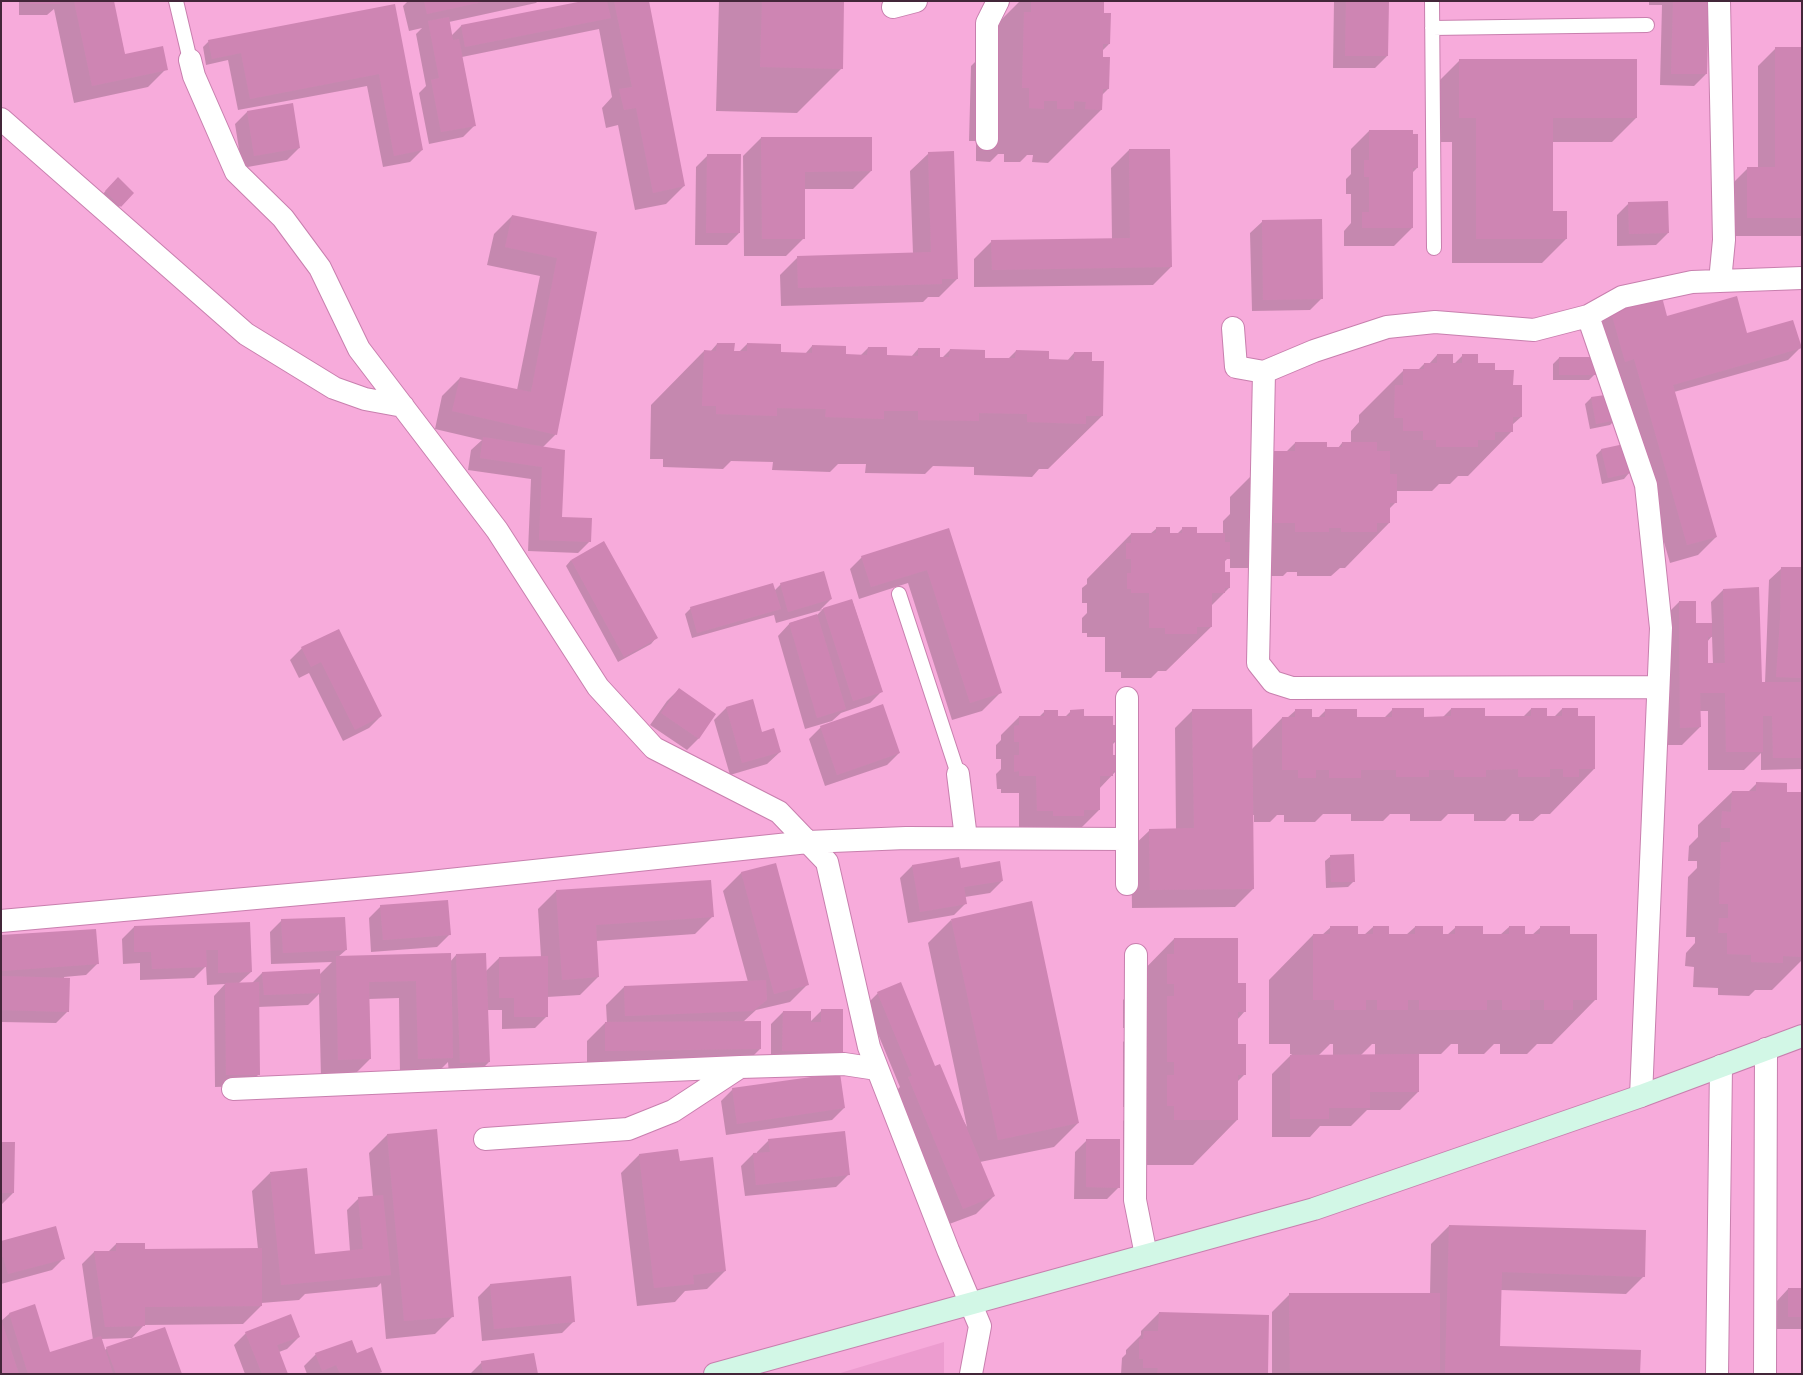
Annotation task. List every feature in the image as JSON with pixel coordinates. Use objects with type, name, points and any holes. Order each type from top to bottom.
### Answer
[{"type":"main road","points":[[715,1374],[971,1302],[1314,1209],[1641,1096],[1802,1036]]},
{"type":"street","points":[[893,7],[916,1]]},
{"type":"street","points":[[987,139],[986,23],[998,1]]},
{"type":"street","points":[[1719,1],[1724,240],[1720,281]]},
{"type":"street","points":[[190,60],[194,76],[236,172],[283,218],[320,268],[359,349],[497,530],[598,687],[654,748],[780,812],[827,862],[869,1047],[948,1250],[980,1326],[971,1374]]},
{"type":"street","points":[[1,119],[246,334],[334,388],[365,400],[403,406]]},
{"type":"street","points":[[1233,328],[1236,367],[1264,372],[1314,351],[1387,327],[1435,322],[1534,330],[1588,316],[1622,297],[1692,282],[1802,278]]},
{"type":"street","points":[[1588,316],[1646,485],[1661,628],[1641,1096]]},
{"type":"street","points":[[1264,372],[1258,663],[1273,682],[1292,688],[1658,687]]},
{"type":"street","points":[[1127,698],[1127,884]]},
{"type":"street","points":[[958,774],[966,838]]},
{"type":"street","points":[[1,921],[411,884],[808,842],[906,838],[1127,839]]},
{"type":"street","points":[[1136,955],[1135,1200],[1146,1255]]},
{"type":"street","points":[[1765,1374],[1766,1050]]},
{"type":"street","points":[[233,1089],[740,1067],[844,1064],[877,1069]]},
{"type":"street","points":[[1717,1374],[1721,1066]]},
{"type":"street","points":[[485,1139],[628,1129],[673,1111],[740,1067]]},
{"type":"lane","points":[[176,1],[190,60]]},
{"type":"lane","points":[[1432,1],[1434,248]]},
{"type":"lane","points":[[1432,28],[1647,25]]},
{"type":"lane","points":[[900,594],[958,774]]},
{"type":"shaded area","points":[[944,1342],[944,1374],[837,1374]]},
{"type":"building","points":[[30,1],[60,1],[60,4],[30,4]]},
{"type":"building","points":[[74,1],[114,1],[125,54],[163,46],[168,70],[92,86]]},
{"type":"building","points":[[424,1],[482,1],[482,2],[427,14]]},
{"type":"building","points":[[583,1],[607,1],[611,18],[465,47],[461,25]]},
{"type":"building","points":[[614,1],[649,1],[685,186],[653,193],[636,108],[624,110],[619,89],[632,87]]},
{"type":"building","points":[[762,1],[844,1],[843,69],[760,67]]},
{"type":"building","points":[[1031,1],[1104,1],[1104,13],[1111,13],[1110,44],[1103,44],[1103,57],[1110,57],[1109,89],[1103,89],[1102,110],[1085,109],[1086,102],[1074,101],[1074,109],[1057,109],[1057,101],[1044,101],[1044,109],[1029,108],[1029,88],[1022,88],[1024,12],[1031,12]]},
{"type":"building","points":[[1346,1],[1389,1],[1388,56],[1345,56]]},
{"type":"building","points":[[1673,1],[1709,1],[1707,74],[1671,74]]},
{"type":"building","points":[[395,4],[423,150],[394,156],[379,74],[250,99],[241,53],[212,59],[208,40]]},
{"type":"building","points":[[449,17],[453,40],[459,39],[476,126],[441,132],[431,80],[439,78],[428,21]]},
{"type":"building","points":[[1775,47],[1802,47],[1802,218],[1747,218],[1747,167],[1775,167]]},
{"type":"building","points":[[1459,59],[1637,59],[1637,118],[1553,118],[1553,211],[1567,211],[1567,239],[1476,239],[1476,118],[1459,118]]},
{"type":"building","points":[[293,103],[300,148],[254,156],[247,111]]},
{"type":"building","points":[[1369,130],[1413,130],[1413,134],[1418,134],[1418,168],[1413,168],[1413,228],[1362,228],[1362,212],[1369,212],[1369,177],[1364,177],[1364,160],[1369,160]]},
{"type":"building","points":[[761,137],[872,137],[872,171],[805,172],[805,239],[762,239]]},
{"type":"building","points":[[1129,149],[1170,149],[1172,267],[992,270],[991,240],[1130,238]]},
{"type":"building","points":[[954,151],[958,279],[942,279],[942,284],[798,288],[797,256],[931,252],[928,152]]},
{"type":"building","points":[[707,154],[741,154],[740,233],[706,233]]},
{"type":"building","points":[[118,177],[134,193],[121,207],[105,191]]},
{"type":"building","points":[[1668,201],[1669,233],[1629,234],[1628,202]]},
{"type":"building","points":[[512,215],[597,232],[557,435],[452,411],[460,377],[531,392],[557,258],[505,247]]},
{"type":"building","points":[[1322,219],[1323,299],[1263,300],[1262,220]]},
{"type":"building","points":[[1737,296],[1747,333],[1793,320],[1802,348],[1673,385],[1717,537],[1687,545],[1634,359],[1625,362],[1611,312],[1662,297],[1667,316]]},
{"type":"building","points":[[717,343],[735,343],[734,351],[747,351],[747,343],[781,344],[781,352],[812,353],[812,345],[846,346],[846,354],[867,355],[868,347],[887,347],[887,355],[918,356],[918,348],[940,348],[940,357],[949,357],[950,349],[985,350],[985,358],[1015,358],[1016,350],[1049,351],[1049,359],[1074,360],[1074,352],[1092,352],[1092,361],[1104,361],[1103,416],[1086,416],[1086,424],[1027,422],[1027,414],[979,413],[979,421],[918,420],[918,411],[884,411],[884,419],[825,417],[826,409],[777,408],[777,416],[716,414],[716,406],[702,406],[704,350],[716,351]]},
{"type":"building","points":[[1437,354],[1453,354],[1453,363],[1462,363],[1462,354],[1478,354],[1478,363],[1495,363],[1495,370],[1514,370],[1513,385],[1522,385],[1522,417],[1513,417],[1513,432],[1495,432],[1495,440],[1478,440],[1478,447],[1436,447],[1436,440],[1423,440],[1423,431],[1403,431],[1403,418],[1394,418],[1395,385],[1403,385],[1403,369],[1424,369],[1424,363],[1437,363]]},
{"type":"building","points":[[1559,357],[1596,357],[1596,375],[1559,375]]},
{"type":"building","points":[[1612,394],[1617,420],[1596,424],[1591,397]]},
{"type":"building","points":[[483,437],[565,450],[562,517],[592,518],[591,542],[539,540],[542,467],[480,458]]},
{"type":"building","points":[[1295,442],[1327,442],[1327,447],[1342,447],[1342,442],[1377,442],[1377,451],[1390,451],[1390,474],[1397,474],[1397,503],[1390,503],[1390,523],[1377,523],[1377,532],[1341,532],[1341,528],[1329,528],[1329,532],[1295,532],[1295,523],[1274,523],[1274,502],[1267,502],[1267,476],[1274,476],[1274,451],[1295,451]]},
{"type":"building","points":[[1624,444],[1631,473],[1608,478],[1601,449]]},
{"type":"building","points":[[1156,527],[1170,527],[1170,533],[1182,533],[1182,527],[1197,527],[1197,533],[1225,533],[1225,542],[1230,542],[1230,559],[1225,559],[1225,572],[1230,572],[1230,588],[1225,588],[1225,593],[1212,593],[1212,627],[1197,627],[1197,634],[1165,634],[1165,628],[1149,628],[1149,593],[1131,593],[1131,589],[1127,589],[1127,573],[1131,573],[1131,559],[1126,559],[1126,543],[1131,543],[1131,533],[1156,533]]},
{"type":"building","points":[[949,528],[1002,693],[970,703],[927,570],[871,587],[861,556]]},
{"type":"building","points":[[604,541],[658,638],[624,657],[571,560]]},
{"type":"building","points":[[1781,567],[1802,567],[1802,678],[1776,677],[1780,620]]},
{"type":"building","points":[[824,571],[832,599],[788,612],[780,583]]},
{"type":"building","points":[[773,583],[781,609],[697,633],[690,607]]},
{"type":"building","points":[[1759,587],[1762,682],[1802,682],[1802,758],[1773,758],[1772,716],[1763,716],[1763,752],[1726,752],[1725,693],[1700,693],[1701,727],[1680,728],[1679,601],[1696,601],[1696,623],[1712,623],[1712,637],[1708,637],[1708,663],[1725,663],[1723,589]]},
{"type":"building","points":[[852,599],[883,692],[853,701],[823,608]]},
{"type":"building","points":[[817,614],[846,709],[817,718],[789,623]]},
{"type":"building","points":[[339,629],[382,716],[355,730],[321,662],[311,667],[301,647]]},
{"type":"building","points":[[679,688],[716,714],[699,739],[661,713]]},
{"type":"building","points":[[753,699],[762,732],[774,728],[781,752],[742,763],[726,707]]},
{"type":"building","points":[[883,704],[900,753],[837,775],[820,726]]},
{"type":"building","points":[[1392,708],[1424,708],[1424,717],[1451,716],[1451,708],[1485,708],[1485,716],[1531,716],[1531,708],[1547,708],[1547,716],[1562,716],[1562,708],[1578,708],[1578,716],[1595,716],[1595,769],[1579,769],[1579,777],[1563,777],[1563,769],[1550,769],[1550,777],[1518,777],[1518,769],[1486,770],[1486,777],[1454,777],[1454,770],[1429,770],[1429,777],[1396,777],[1396,770],[1361,770],[1361,778],[1329,778],[1329,770],[1316,770],[1316,778],[1298,778],[1298,770],[1282,770],[1282,717],[1295,717],[1295,709],[1312,709],[1312,717],[1325,717],[1325,709],[1357,709],[1357,717],[1392,717]]},
{"type":"building","points":[[1084,709],[1084,716],[1113,716],[1113,725],[1117,725],[1117,741],[1113,741],[1113,755],[1118,755],[1118,771],[1113,771],[1113,776],[1100,776],[1100,810],[1084,810],[1084,816],[1053,816],[1053,811],[1037,811],[1036,776],[1019,776],[1019,771],[1014,772],[1014,755],[1019,755],[1019,742],[1014,742],[1014,726],[1019,725],[1019,716],[1044,716],[1044,710],[1058,710],[1058,716],[1070,716],[1070,710]]},
{"type":"building","points":[[1192,709],[1252,709],[1254,889],[1150,890],[1149,829],[1194,828]]},
{"type":"building","points":[[1756,782],[1787,783],[1787,792],[1802,792],[1802,957],[1783,956],[1783,963],[1751,962],[1751,955],[1727,954],[1727,933],[1718,933],[1719,918],[1728,918],[1728,904],[1719,904],[1721,842],[1730,842],[1730,828],[1721,828],[1722,811],[1731,812],[1732,791],[1756,791]]},
{"type":"building","points":[[1354,854],[1355,882],[1331,882],[1330,855]]},
{"type":"building","points":[[959,857],[961,868],[1000,861],[1003,881],[964,887],[967,904],[920,912],[912,865]]},
{"type":"building","points":[[776,863],[809,985],[774,994],[741,872]]},
{"type":"building","points":[[711,880],[714,917],[596,925],[599,977],[562,980],[556,890]]},
{"type":"building","points":[[448,900],[451,935],[383,940],[380,905]]},
{"type":"building","points":[[1032,901],[1079,1123],[998,1140],[951,919]]},
{"type":"building","points":[[345,917],[347,950],[283,953],[281,919]]},
{"type":"building","points":[[250,922],[252,972],[218,973],[218,950],[206,950],[207,967],[152,969],[151,952],[134,952],[134,926]]},
{"type":"building","points":[[1330,926],[1358,926],[1358,934],[1373,934],[1373,926],[1389,926],[1389,934],[1415,934],[1415,926],[1443,926],[1443,934],[1455,934],[1455,926],[1483,926],[1483,934],[1509,934],[1509,926],[1525,926],[1525,934],[1540,934],[1540,926],[1570,926],[1570,934],[1597,934],[1597,1000],[1573,1000],[1573,1010],[1544,1010],[1544,1000],[1530,1000],[1530,1010],[1502,1010],[1502,1000],[1487,1000],[1487,1010],[1419,1010],[1419,1000],[1408,1000],[1408,1010],[1377,1010],[1377,1000],[1366,1000],[1366,1010],[1334,1010],[1334,1000],[1313,1000],[1313,934],[1330,934]]},
{"type":"building","points":[[96,929],[99,964],[1,971],[1,935]]},
{"type":"building","points":[[1174,938],[1238,938],[1238,983],[1246,983],[1246,1012],[1238,1012],[1238,1044],[1246,1044],[1246,1075],[1238,1075],[1238,1120],[1174,1120],[1174,1106],[1167,1106],[1167,1075],[1174,1075],[1174,1062],[1167,1062],[1167,996],[1174,996],[1174,984],[1167,984],[1167,954],[1174,954]]},
{"type":"building","points":[[451,953],[453,1058],[418,1059],[416,981],[369,982],[371,1059],[338,1060],[336,956]]},
{"type":"building","points":[[486,953],[490,1062],[460,1063],[456,954]]},
{"type":"building","points":[[548,956],[548,1017],[514,1017],[514,998],[499,998],[499,957]]},
{"type":"building","points":[[320,969],[321,993],[264,995],[262,972]]},
{"type":"building","points":[[1,976],[70,978],[69,1012],[1,1010]]},
{"type":"building","points":[[766,980],[767,1000],[753,1011],[625,1016],[624,986]]},
{"type":"building","points":[[259,982],[260,1075],[226,1075],[225,983]]},
{"type":"building","points":[[901,982],[935,1066],[940,1064],[995,1196],[963,1209],[908,1077],[912,1076],[877,992]]},
{"type":"building","points":[[821,1009],[843,1009],[843,1052],[782,1051],[783,1011],[811,1011],[811,1022],[821,1022]]},
{"type":"building","points":[[761,1021],[761,1049],[605,1051],[605,1022]]},
{"type":"building","points":[[1419,1054],[1419,1092],[1370,1092],[1370,1108],[1329,1108],[1329,1119],[1290,1119],[1290,1055]]},
{"type":"building","points":[[840,1073],[845,1108],[737,1124],[732,1088]]},
{"type":"building","points":[[437,1129],[454,1317],[404,1321],[387,1134]]},
{"type":"building","points":[[845,1131],[850,1175],[756,1185],[753,1153],[770,1152],[768,1139]]},
{"type":"building","points":[[1086,1139],[1120,1139],[1120,1188],[1086,1187]]},
{"type":"building","points":[[1,1142],[15,1142],[14,1193],[1,1193]]},
{"type":"building","points":[[678,1149],[680,1161],[713,1157],[726,1271],[693,1275],[694,1284],[654,1288],[639,1154]]},
{"type":"building","points":[[307,1168],[315,1254],[363,1249],[358,1197],[383,1195],[391,1275],[281,1285],[270,1172]]},
{"type":"building","points":[[1449,1225],[1646,1230],[1645,1277],[1502,1272],[1500,1346],[1641,1350],[1640,1374],[1445,1374]]},
{"type":"building","points":[[56,1226],[65,1259],[8,1274],[3,1257],[1,1258],[1,1241]]},
{"type":"building","points":[[116,1243],[145,1243],[145,1249],[262,1248],[262,1306],[145,1307],[145,1326],[105,1327],[94,1251],[116,1251]]},
{"type":"building","points":[[571,1276],[575,1322],[494,1329],[490,1284]]},
{"type":"building","points":[[1788,1288],[1802,1288],[1802,1317],[1788,1317]]},
{"type":"building","points":[[1289,1293],[1440,1293],[1440,1370],[1290,1371]]},
{"type":"building","points":[[35,1304],[50,1352],[101,1336],[113,1374],[28,1374],[9,1313]]},
{"type":"building","points":[[1159,1312],[1269,1315],[1268,1374],[1157,1374],[1158,1368],[1143,1368],[1143,1359],[1139,1359],[1139,1339],[1143,1339],[1144,1331],[1158,1331]]},
{"type":"building","points":[[291,1314],[300,1337],[277,1345],[288,1374],[262,1374],[245,1332]]},
{"type":"building","points":[[1,1319],[19,1374],[1,1374]]},
{"type":"building","points":[[165,1327],[182,1374],[116,1374],[106,1347]]},
{"type":"building","points":[[352,1340],[357,1353],[372,1347],[382,1372],[376,1374],[340,1374],[336,1365],[322,1371],[315,1353]]},
{"type":"building","points":[[534,1353],[538,1374],[483,1374],[481,1361]]}]
